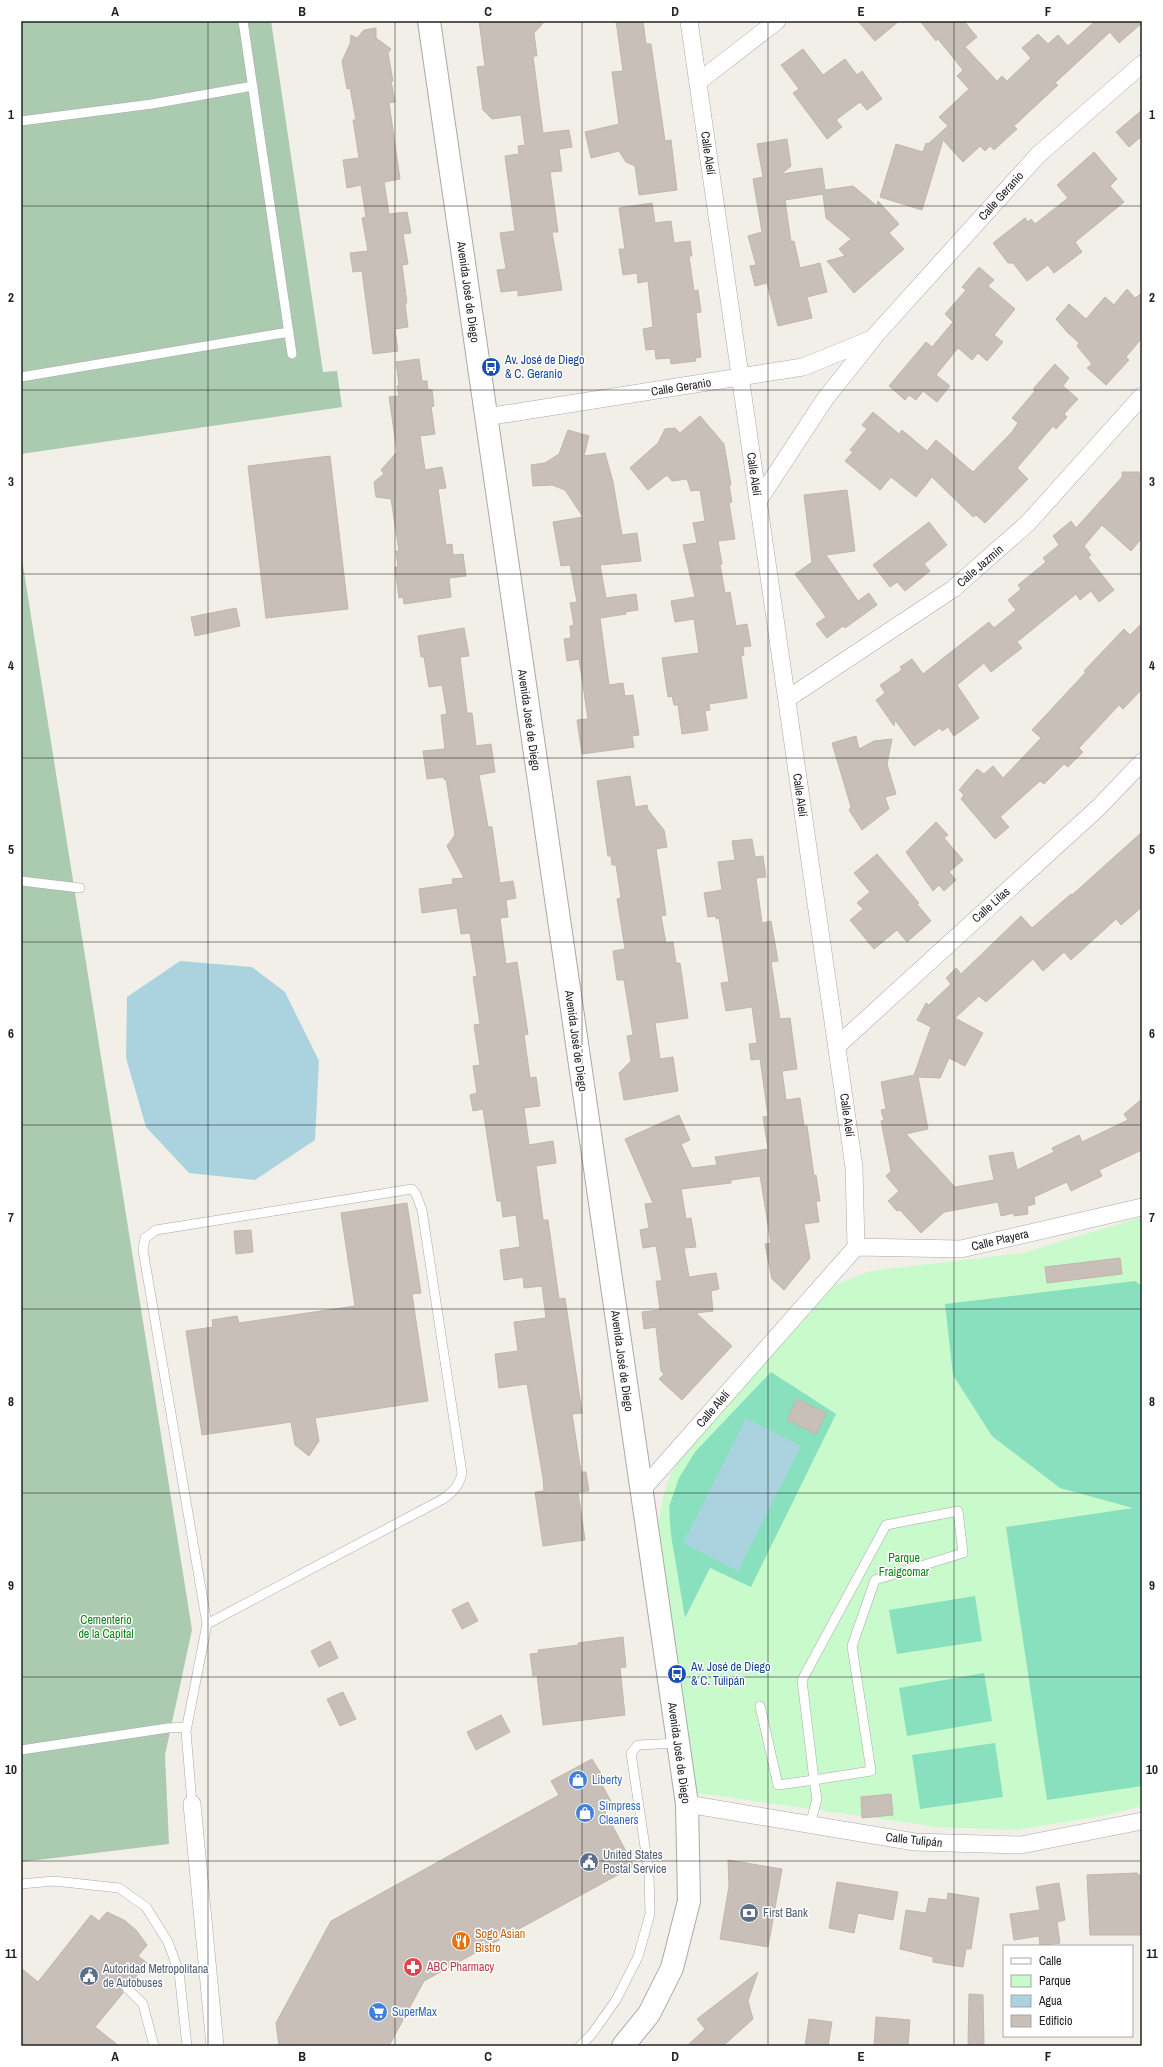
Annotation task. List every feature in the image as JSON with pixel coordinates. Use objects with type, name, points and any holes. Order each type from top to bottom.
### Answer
[{"type":"street","name":"Avenida José de Diego","points":[[429,21],[687,1804],[689,1901],[672,1968],[649,2014],[623,2046]]},
{"type":"street","name":"Calle Alelí","points":[[641,1491],[856,1247],[854,1168],[689,21]]},
{"type":"street","points":[[698,82],[777,21]]},
{"type":"street","name":"Calle Geranio","points":[[758,501],[825,399],[872,339],[1038,155],[1142,64]]},
{"type":"street","name":"Calle Geranio","points":[[486,417],[804,367],[872,339]]},
{"type":"street","name":"Calle Jazmín","points":[[787,700],[953,589],[1028,523],[1142,396]]},
{"type":"street","name":"Calle Lilas","points":[[837,1046],[1099,807],[1142,762]]},
{"type":"street","name":"Calle Playera","points":[[856,1247],[961,1249],[1142,1207]]},
{"type":"street","points":[[192,1804],[215,2046]]},
{"type":"street","name":"Calle Tulipán","points":[[687,1804],[915,1842],[1022,1845],[1142,1821]]},
{"type":"lane","points":[[243,21],[292,354]]},
{"type":"lane","points":[[21,121],[152,104],[253,86]]},
{"type":"lane","points":[[21,377],[289,332]]},
{"type":"lane","points":[[21,881],[80,888]]},
{"type":"lane","points":[[192,1804],[187,1727],[207,1624],[143,1250],[145,1238],[156,1230],[412,1190],[416,1194],[422,1210],[462,1473],[459,1484],[454,1491],[443,1499],[207,1624]]},
{"type":"lane","points":[[760,1706],[778,1785],[814,1780],[871,1771],[852,1646],[875,1580],[963,1553],[958,1511],[886,1525],[802,1680],[814,1780],[817,1799],[810,1825]]},
{"type":"lane","points":[[21,1750],[168,1728],[187,1727]]},
{"type":"lane","points":[[580,2046],[592,2034],[616,2000],[638,1957],[650,1914],[649,1874],[631,1753],[638,1745],[678,1743]]},
{"type":"lane","points":[[21,1884],[54,1881],[119,1888],[146,1907],[168,1942],[179,1972],[187,2046]]},
{"type":"lane","points":[[127,1988],[143,2004],[154,2046]]},
{"type":"green space","points":[[21,21],[271,21],[323,372],[337,371],[342,407],[21,454]]},
{"type":"green space","name":"Cementerio de la Capital","points":[[21,553],[192,1630],[165,1755],[169,1844],[21,1862]]},
{"type":"green space","name":"Parque Fraigcomar","points":[[1142,1217],[1142,1806],[1103,1816],[1015,1830],[938,1827],[697,1793],[658,1525],[664,1494],[671,1473],[686,1451],[835,1285],[870,1271],[1023,1253]]},
{"type":"green space","points":[[1135,1281],[1142,1286],[1142,1786],[1047,1800],[1006,1527],[1133,1508],[1060,1488],[992,1436],[953,1375],[945,1304]]},
{"type":"green space","points":[[771,1372],[836,1414],[751,1587],[710,1568],[685,1618],[671,1535],[669,1507],[679,1478],[695,1452]]},
{"type":"green space","points":[[975,1596],[982,1641],[897,1654],[889,1610]]},
{"type":"green space","points":[[984,1673],[992,1721],[907,1736],[899,1688]]},
{"type":"green space","points":[[995,1743],[1003,1797],[920,1809],[912,1755]]},
{"type":"water","points":[[180,961],[252,967],[285,992],[319,1061],[315,1140],[255,1180],[189,1173],[146,1127],[126,1058],[127,997]]},
{"type":"water","points":[[746,1418],[801,1446],[738,1571],[683,1543]]},
{"type":"building","points":[[479,21],[545,21],[534,33],[537,56],[533,56],[543,133],[569,130],[572,147],[559,149],[562,171],[550,172],[558,232],[552,232],[562,290],[518,296],[518,290],[501,292],[497,270],[506,269],[500,233],[515,231],[505,156],[519,154],[518,146],[525,145],[521,115],[492,119],[483,110],[477,67],[485,66]]},
{"type":"building","points":[[616,21],[643,21],[646,44],[651,44],[665,141],[671,140],[677,190],[639,195],[635,166],[626,162],[619,151],[591,158],[585,132],[619,124],[612,72],[623,71]]},
{"type":"building","points":[[858,21],[899,21],[875,41]]},
{"type":"building","points":[[920,21],[964,21],[977,37],[965,47],[997,81],[1002,76],[1007,81],[1031,58],[1022,48],[1038,34],[1048,44],[1058,35],[1068,46],[1095,21],[1142,21],[1142,23],[1119,43],[1110,32],[1055,83],[1058,85],[1014,126],[1017,129],[994,150],[990,146],[985,151],[980,146],[963,162],[943,140],[922,210],[880,197],[896,144],[923,152],[926,143],[928,144],[948,126],[939,117],[969,89],[957,76],[963,70],[938,39],[936,41]]},
{"type":"building","points":[[376,28],[376,38],[391,49],[388,53],[395,102],[389,103],[400,179],[384,182],[389,214],[407,212],[411,233],[403,234],[408,264],[402,265],[407,303],[405,303],[408,327],[395,329],[398,351],[373,354],[362,271],[353,272],[350,253],[368,251],[362,218],[366,217],[361,185],[347,188],[343,160],[359,158],[353,120],[356,120],[350,88],[347,89],[342,61],[350,44],[351,35],[357,38],[364,30]]},
{"type":"building","points":[[803,49],[823,75],[845,59],[857,75],[862,71],[882,99],[867,110],[860,102],[836,120],[842,127],[827,139],[793,93],[799,89],[781,65]]},
{"type":"building","points":[[1142,110],[1142,136],[1129,147],[1116,132]]},
{"type":"building","points":[[787,139],[791,166],[781,174],[822,168],[825,190],[853,186],[877,206],[878,201],[899,224],[889,233],[904,249],[854,293],[827,261],[845,256],[839,249],[851,239],[826,218],[823,194],[785,200],[791,242],[794,241],[800,268],[820,263],[827,292],[807,297],[812,318],[778,326],[767,283],[755,286],[750,266],[756,265],[748,236],[762,232],[753,179],[763,177],[757,144]]},
{"type":"building","points":[[1094,152],[1117,179],[1110,186],[1124,202],[1075,242],[1082,252],[1054,273],[1048,265],[1027,281],[1013,263],[1008,263],[993,243],[1025,218],[1028,222],[1031,219],[1035,224],[1068,198],[1057,185]]},
{"type":"building","points":[[652,203],[655,223],[671,221],[674,243],[690,241],[692,256],[689,256],[694,291],[698,290],[701,312],[696,313],[701,357],[695,358],[696,361],[671,364],[670,358],[656,359],[655,349],[646,350],[643,329],[653,327],[648,281],[638,283],[637,273],[623,275],[619,249],[625,249],[619,208]]},
{"type":"building","points":[[979,267],[994,280],[988,286],[1015,309],[994,335],[1003,342],[987,361],[978,353],[972,360],[958,348],[936,375],[950,386],[937,402],[923,391],[916,400],[909,395],[905,400],[889,386],[926,342],[932,347],[953,322],[945,314],[966,290],[962,287]]},
{"type":"building","points":[[1127,289],[1135,298],[1142,293],[1142,338],[1126,357],[1129,360],[1106,385],[1087,368],[1092,364],[1077,346],[1079,343],[1056,319],[1069,304],[1086,319],[1105,297],[1114,305]]},
{"type":"building","points":[[419,359],[422,381],[427,381],[428,390],[432,390],[434,406],[431,407],[435,434],[420,436],[425,470],[442,467],[446,488],[438,489],[446,545],[452,544],[453,555],[463,554],[466,576],[449,578],[451,597],[404,604],[403,597],[399,598],[395,567],[398,567],[396,551],[399,551],[391,499],[376,497],[374,482],[384,474],[381,470],[397,452],[389,397],[399,396],[396,362]]},
{"type":"building","points":[[1055,364],[1069,378],[1063,386],[1078,399],[1064,414],[1067,417],[1056,429],[1053,426],[1017,468],[1028,479],[985,523],[976,515],[973,517],[932,477],[916,497],[891,477],[880,490],[845,461],[853,452],[850,450],[867,429],[862,425],[873,412],[899,434],[902,430],[927,451],[936,440],[973,472],[1012,432],[1018,423],[1012,418],[1035,391],[1033,389]]},
{"type":"building","points":[[700,416],[724,444],[731,485],[729,485],[732,502],[729,503],[735,539],[718,541],[722,564],[720,565],[725,593],[730,592],[736,626],[747,624],[751,646],[743,647],[744,655],[741,656],[747,698],[709,704],[710,710],[705,711],[708,730],[682,734],[678,705],[674,705],[672,696],[668,697],[662,658],[699,653],[694,619],[675,622],[671,601],[695,597],[683,545],[697,543],[693,523],[705,521],[700,490],[691,491],[687,479],[672,481],[667,475],[648,490],[630,468],[658,443],[665,429],[675,428],[680,433]]},
{"type":"building","points":[[568,430],[589,436],[584,456],[605,453],[613,482],[622,535],[637,533],[641,561],[600,565],[606,598],[636,594],[638,610],[625,612],[626,614],[600,618],[609,685],[623,683],[625,696],[633,695],[639,735],[632,736],[634,747],[582,754],[577,720],[588,719],[579,659],[567,661],[564,639],[571,638],[570,626],[574,625],[570,603],[577,602],[570,565],[561,566],[553,522],[583,517],[565,490],[552,485],[533,486],[531,465],[545,463],[559,454]]},
{"type":"building","points":[[330,456],[348,609],[266,618],[248,466]]},
{"type":"building","points":[[1122,472],[1139,472],[1142,503],[1142,538],[1131,551],[1102,525],[1084,546],[1091,555],[1088,557],[1114,590],[1099,602],[1091,591],[1080,600],[1076,594],[1017,642],[1022,648],[991,672],[984,663],[957,685],[979,718],[954,736],[948,727],[942,731],[940,728],[914,746],[895,720],[894,726],[876,700],[885,693],[880,685],[902,670],[900,667],[912,659],[923,674],[989,622],[994,628],[1016,610],[1008,600],[1021,589],[1018,585],[1046,562],[1043,558],[1059,545],[1053,536],[1071,521],[1076,528],[1122,477]]},
{"type":"building","points":[[847,490],[855,551],[826,555],[858,601],[869,593],[877,605],[845,628],[843,626],[827,638],[816,624],[826,617],[795,574],[812,562],[804,495]]},
{"type":"building","points":[[929,522],[947,545],[924,564],[930,571],[905,591],[897,582],[890,587],[873,565]]},
{"type":"building","points":[[236,608],[240,626],[195,636],[191,617]]},
{"type":"building","points":[[1142,623],[1142,689],[1123,709],[1119,705],[1079,748],[1083,752],[1068,767],[1064,764],[1044,784],[1040,781],[1000,817],[1009,827],[995,839],[961,799],[964,795],[959,790],[977,769],[984,774],[993,766],[1003,778],[1041,738],[1032,730],[1086,672],[1084,671],[1124,629],[1130,635]]},
{"type":"building","points":[[464,628],[469,656],[460,657],[467,713],[472,713],[476,746],[491,744],[495,772],[479,775],[488,827],[492,827],[500,883],[513,881],[516,898],[506,900],[508,917],[500,918],[506,964],[517,962],[528,1034],[524,1035],[530,1078],[536,1077],[540,1106],[524,1108],[529,1145],[553,1141],[556,1163],[536,1166],[543,1220],[548,1220],[559,1299],[565,1298],[582,1413],[572,1414],[581,1472],[586,1472],[589,1491],[578,1492],[585,1540],[543,1546],[535,1492],[544,1491],[543,1478],[527,1384],[499,1388],[495,1354],[518,1351],[514,1322],[546,1318],[542,1286],[524,1288],[523,1277],[504,1280],[500,1250],[520,1247],[516,1215],[503,1217],[501,1201],[497,1201],[483,1109],[473,1111],[470,1095],[477,1093],[473,1066],[480,1065],[474,1025],[480,1024],[473,977],[477,976],[470,933],[461,934],[457,908],[422,913],[419,889],[453,884],[452,879],[464,878],[447,846],[455,835],[446,779],[444,780],[444,777],[427,779],[423,751],[445,749],[441,715],[447,714],[442,685],[429,687],[424,657],[421,657],[418,636]]},
{"type":"building","points":[[856,736],[859,749],[874,741],[892,739],[887,764],[896,794],[885,797],[889,809],[862,830],[849,810],[851,807],[832,743]]},
{"type":"building","points":[[630,776],[635,807],[647,805],[648,810],[664,830],[667,847],[656,849],[666,915],[661,916],[666,943],[673,942],[676,963],[680,963],[688,1018],[655,1023],[660,1059],[673,1057],[678,1091],[624,1100],[619,1073],[631,1061],[627,1036],[633,1035],[624,980],[617,980],[613,951],[625,949],[617,899],[621,898],[616,865],[612,865],[611,856],[608,856],[597,781]]},
{"type":"building","points":[[936,822],[948,835],[944,838],[963,860],[949,872],[956,880],[944,891],[939,885],[933,891],[906,852]]},
{"type":"building","points":[[1142,832],[1142,907],[1121,925],[1116,919],[1071,960],[1064,952],[1043,971],[1033,959],[986,1002],[979,996],[955,1018],[983,1033],[965,1066],[949,1058],[940,1078],[918,1077],[928,1129],[906,1134],[955,1187],[994,1180],[989,1156],[1013,1152],[1017,1170],[1054,1152],[1052,1148],[1079,1135],[1082,1142],[1128,1120],[1124,1114],[1142,1099],[1142,1150],[1099,1170],[1102,1176],[1071,1191],[1067,1182],[1034,1197],[1035,1204],[1027,1206],[1028,1214],[1014,1216],[1014,1213],[1001,1216],[998,1202],[944,1212],[921,1233],[900,1210],[897,1211],[888,1201],[899,1191],[886,1176],[891,1171],[881,1121],[884,1120],[881,1110],[886,1109],[881,1082],[914,1075],[931,1027],[917,1020],[926,1003],[929,1005],[951,984],[946,978],[956,968],[961,974],[1021,916],[1032,928],[1071,894],[1072,895]]},
{"type":"building","points":[[752,839],[755,857],[763,856],[766,877],[756,878],[762,923],[771,921],[778,961],[771,962],[780,1019],[790,1018],[797,1069],[782,1071],[786,1100],[800,1098],[804,1126],[807,1126],[814,1176],[816,1175],[820,1201],[816,1201],[819,1222],[804,1224],[810,1258],[784,1290],[772,1279],[765,1244],[771,1243],[760,1176],[731,1180],[731,1183],[681,1189],[686,1219],[691,1218],[696,1247],[684,1248],[689,1277],[716,1273],[719,1289],[711,1291],[713,1311],[696,1313],[732,1346],[682,1400],[659,1379],[664,1374],[661,1371],[656,1327],[644,1329],[642,1312],[660,1310],[656,1281],[662,1281],[656,1246],[643,1248],[640,1230],[649,1228],[645,1204],[653,1203],[625,1139],[679,1115],[690,1140],[681,1144],[692,1168],[717,1165],[715,1157],[768,1149],[763,1117],[768,1116],[760,1059],[751,1060],[749,1044],[757,1043],[752,1007],[726,1011],[721,983],[729,982],[719,918],[716,919],[716,916],[708,917],[704,893],[722,890],[718,862],[735,860],[732,841]]},
{"type":"building","points":[[877,854],[919,903],[917,904],[931,921],[907,942],[897,930],[874,949],[850,920],[863,909],[857,903],[870,892],[854,873]]},
{"type":"building","points":[[407,1203],[421,1293],[412,1294],[428,1401],[315,1418],[319,1441],[309,1456],[295,1445],[291,1422],[202,1435],[186,1331],[213,1327],[212,1320],[237,1316],[239,1323],[355,1306],[341,1213]]},
{"type":"building","points":[[251,1230],[253,1252],[236,1254],[234,1231]]},
{"type":"building","points":[[1120,1258],[1122,1274],[1047,1283],[1045,1267]]},
{"type":"building","points":[[797,1399],[826,1413],[816,1434],[787,1420]]},
{"type":"building","points":[[468,1602],[478,1621],[462,1629],[452,1610]]},
{"type":"building","points":[[623,1637],[626,1667],[620,1668],[625,1715],[543,1725],[537,1675],[533,1676],[530,1654],[539,1653],[538,1650],[579,1645],[578,1643]]},
{"type":"building","points":[[330,1641],[338,1658],[319,1667],[311,1651]]},
{"type":"building","points":[[343,1692],[356,1719],[340,1726],[327,1699]]},
{"type":"building","points":[[501,1715],[510,1732],[476,1750],[467,1732]]},
{"type":"building","points":[[592,1759],[603,1777],[599,1779],[614,1807],[605,1812],[634,1866],[424,1981],[389,2046],[279,2046],[276,2023],[331,1921],[559,1795],[551,1781]]},
{"type":"building","points":[[891,1794],[893,1815],[862,1818],[861,1797]]},
{"type":"building","name":"First Bank","points":[[728,1860],[782,1869],[768,1947],[720,1939],[729,1886]]},
{"type":"building","points":[[1137,1873],[1142,1877],[1142,1935],[1090,1935],[1087,1875]]},
{"type":"building","points":[[837,1882],[898,1892],[893,1920],[858,1913],[854,1933],[829,1928]]},
{"type":"building","points":[[1059,1883],[1065,1920],[1057,1922],[1060,1943],[1040,1945],[1039,1936],[1014,1940],[1010,1914],[1040,1910],[1036,1887]]},
{"type":"building","points":[[948,1893],[979,1898],[971,1949],[966,1949],[963,1967],[933,1962],[933,1957],[900,1949],[906,1910],[926,1913],[929,1898],[947,1900]]},
{"type":"building","name":"Autoridad Metropolitana de Autobuses","points":[[107,1912],[124,1920],[136,1930],[147,1945],[138,1956],[147,1963],[131,1983],[126,1982],[123,1984],[121,1989],[123,1993],[95,2027],[119,2046],[21,2046],[21,1968],[38,1982],[91,1915],[99,1921]]},
{"type":"building","points":[[758,1972],[748,2001],[753,2019],[723,2046],[687,2046],[705,2029],[697,2019]]},
{"type":"building","points":[[969,1994],[983,1995],[984,2046],[968,2046]]},
{"type":"building","points":[[876,2017],[910,2020],[908,2046],[874,2046]]},
{"type":"building","points":[[809,2019],[832,2022],[828,2046],[805,2046]]},
{"type":"place","name":"Av. José de Diego & C. Geranio","points":[[491,367]]},
{"type":"place","name":"Av. José de Diego & C. Tulipán","points":[[677,1674]]},
{"type":"place","name":"Liberty","points":[[578,1780]]},
{"type":"place","name":"Simpress Cleaners","points":[[585,1813]]},
{"type":"place","name":"United States Postal Service","points":[[589,1862]]},
{"type":"place","name":"First Bank","points":[[749,1913]]},
{"type":"place","name":"Sogo Asian Bistro","points":[[461,1941]]},
{"type":"place","name":"ABC Pharmacy","points":[[413,1967]]},
{"type":"place","name":"Autoridad Metropolitana de Autobuses","points":[[89,1976]]},
{"type":"place","name":"SuperMax","points":[[378,2012]]}]
